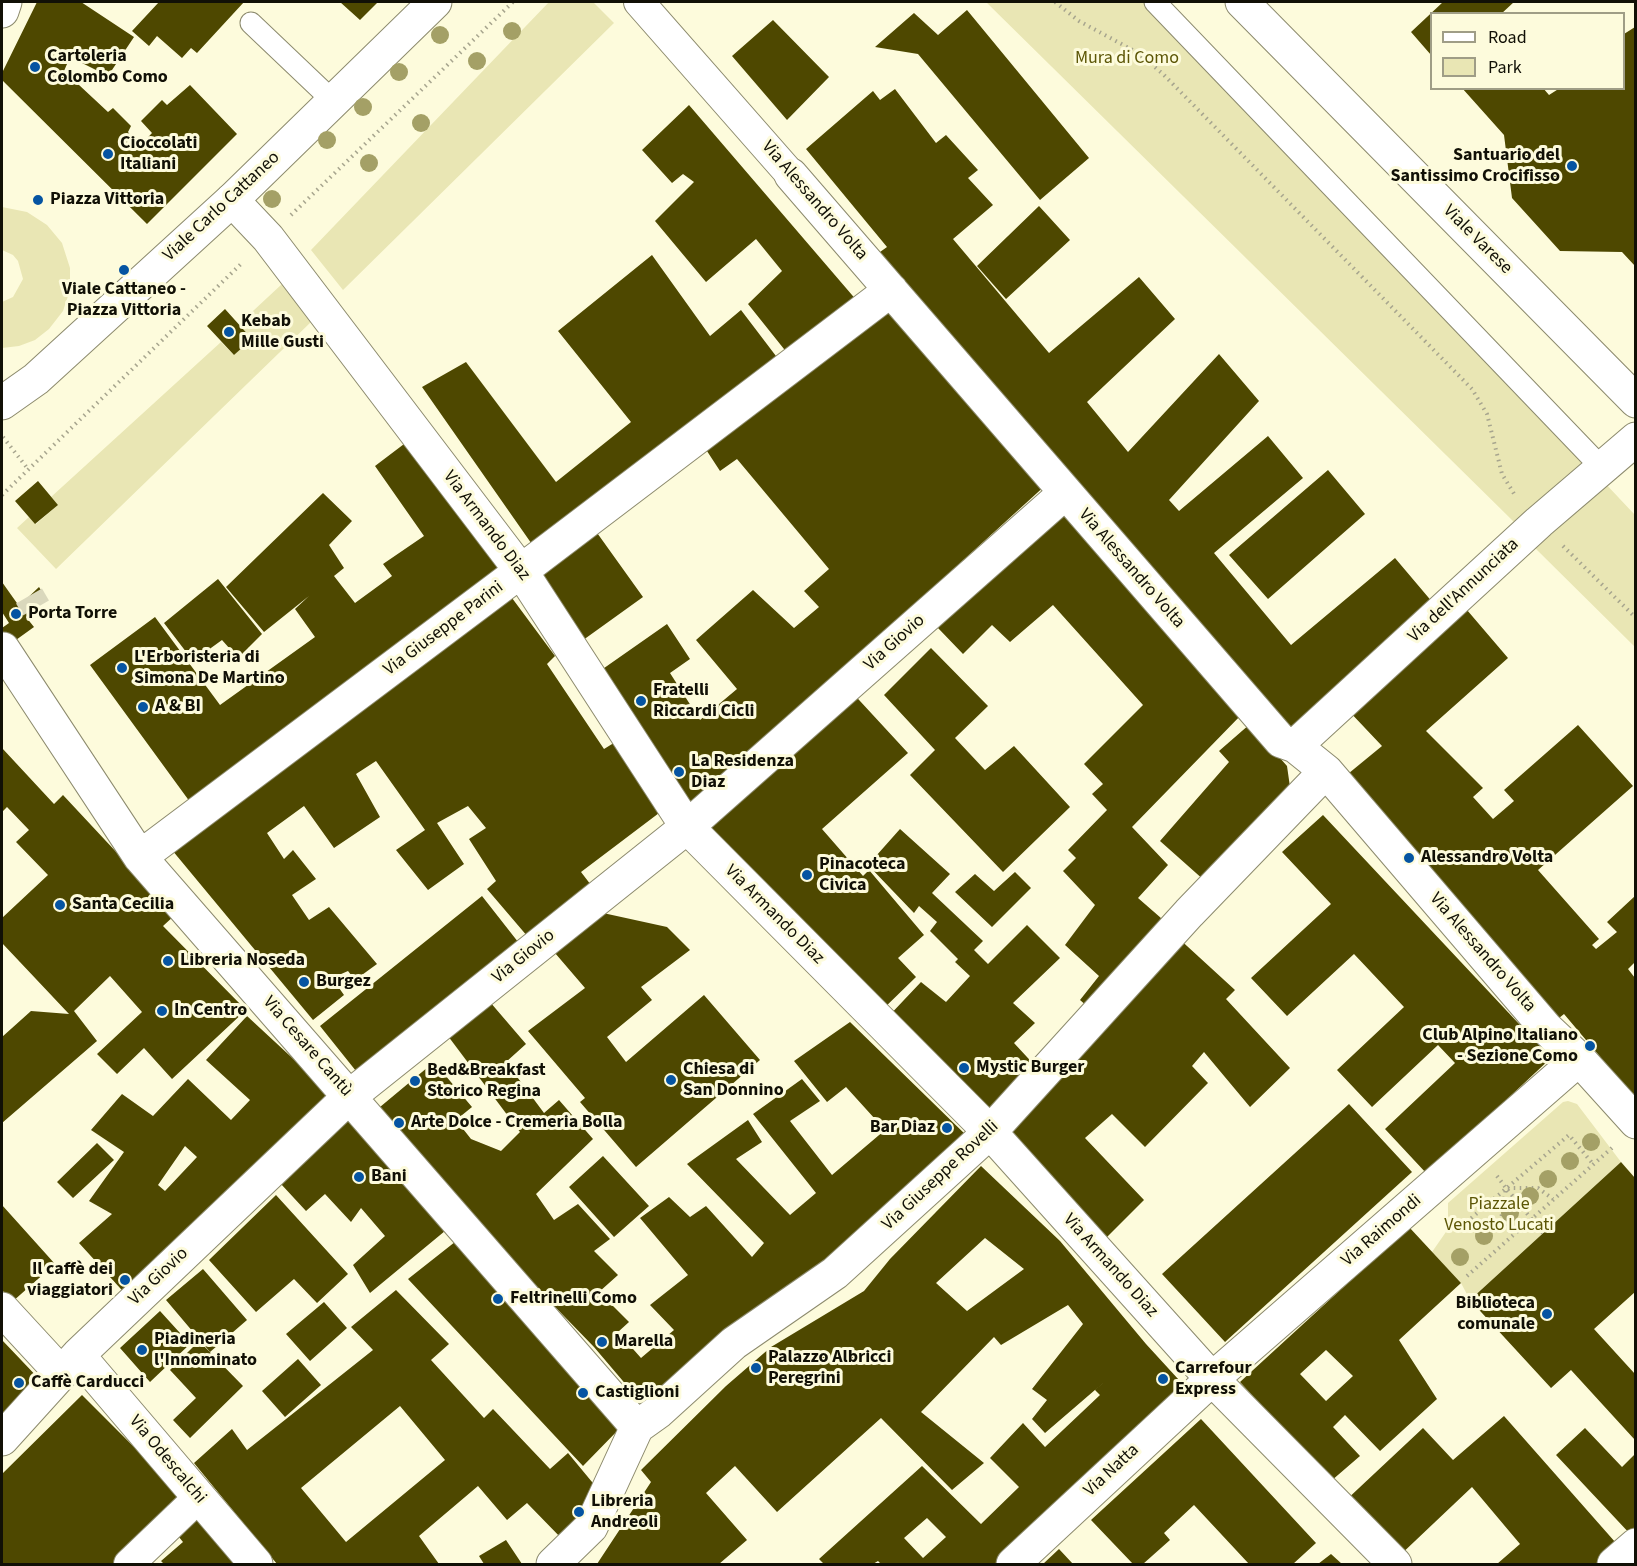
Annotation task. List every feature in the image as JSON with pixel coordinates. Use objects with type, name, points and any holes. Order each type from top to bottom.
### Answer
[{"type":"street","points":[[2,11],[5,2]]},
{"type":"street","name":"Viale Carlo Cattaneo","points":[[2,403],[36,379],[232,200],[435,2]]},
{"type":"street","name":"Via Alessandro Volta","points":[[639,2],[1281,741],[1295,746],[1326,771],[1546,1028],[1579,1059],[1627,1132]]},
{"type":"street","name":"Viale Varese","points":[[1242,2],[1635,401]]},
{"type":"street","name":"Via Armando Diaz","points":[[232,200],[268,238],[521,571],[687,827],[990,1132],[1212,1379],[1395,1564]]},
{"type":"street","name":"Via Giuseppe Parini","points":[[140,857],[891,290]]},
{"type":"street","points":[[2,382],[36,379]]},
{"type":"street","name":"Via dell'Annunciata","points":[[1295,746],[1539,522],[1635,440]]},
{"type":"street","name":"Via Giovio","points":[[2,1439],[70,1364],[350,1096],[687,827],[1065,493]]},
{"type":"street","name":"Via Cesare Cantù","points":[[3,649],[140,857],[637,1427]]},
{"type":"street","name":"Via Giuseppe Rovelli","points":[[553,1564],[591,1527],[637,1427],[658,1412],[734,1343],[836,1273],[990,1132],[1188,913],[1326,771]]},
{"type":"street","name":"Via Raimondi","points":[[1212,1379],[1579,1059]]},
{"type":"street","name":"Via Odescalchi","points":[[2,1309],[70,1364],[199,1497],[256,1564]]},
{"type":"street","name":"Via Natta","points":[[1013,1564],[1212,1379]]},
{"type":"street","points":[[129,1564],[199,1497]]},
{"type":"street","points":[[1614,1564],[1635,1545]]},
{"type":"lane","points":[[1155,2],[1602,468]]},
{"type":"lane","points":[[251,23],[333,102]]},
{"type":"path","points":[[1056,2],[1079,21],[1138,53],[1163,74],[1472,389],[1486,414],[1502,474],[1517,498],[1635,618]]},
{"type":"path","points":[[2,435],[28,469]]},
{"type":"path","points":[[1467,1276],[1627,1132]]},
{"type":"path","points":[[1462,1226],[1569,1135],[1593,1164]]},
{"type":"path","points":[[1476,1150],[1543,1233]]},
{"type":"path","points":[[1506,1188],[1538,1188],[1553,1199]]},
{"type":"path","points":[[1506,1188],[1501,1220],[1512,1235]]},
{"type":"green space","points":[[549,2],[593,2],[614,23],[343,290],[311,250]]},
{"type":"green space","name":"Mura di Como","points":[[986,2],[1152,2],[1635,515],[1635,647],[1537,550],[1512,520]]},
{"type":"green space","points":[[2,207],[27,212],[47,225],[62,243],[70,268],[70,290],[63,311],[49,329],[35,340],[19,346],[2,348],[2,302],[13,297],[23,279],[18,261],[13,255],[2,250]]},
{"type":"green space","points":[[282,284],[311,322],[56,569],[17,528],[29,517],[36,524],[58,505],[51,497],[221,342],[234,355],[251,339],[239,324]]},
{"type":"green space","name":"Piazzale Venosto Lucati","points":[[1563,1102],[1577,1104],[1621,1162],[1470,1300],[1461,1283],[1432,1252],[1448,1229],[1448,1203]]},
{"type":"building","points":[[37,2],[81,2],[134,37],[108,76],[70,57],[64,71],[108,112],[113,108],[131,126],[128,132],[133,139],[128,144],[135,151],[152,133],[141,121],[162,100],[167,105],[190,85],[237,134],[147,224],[2,80],[2,73]]},
{"type":"building","points":[[159,2],[244,2],[197,53],[191,48],[182,58],[157,36],[149,46],[132,31]]},
{"type":"building","points":[[340,2],[378,2],[360,20]]},
{"type":"building","points":[[1443,2],[1514,2],[1503,12],[1432,12]]},
{"type":"building","points":[[967,10],[1089,158],[1040,200],[918,54],[875,47],[914,13],[938,35]]},
{"type":"building","points":[[1430,14],[1430,54],[1411,32]]},
{"type":"building","points":[[773,20],[829,77],[787,120],[732,56]]},
{"type":"building","name":"Santuario del Santissimo Crocifisso","points":[[1635,27],[1635,266],[1622,252],[1560,251],[1512,198],[1504,135],[1464,90],[1545,90],[1549,95],[1557,90],[1625,90],[1625,33]]},
{"type":"building","points":[[895,89],[936,143],[946,135],[978,170],[968,178],[993,205],[953,239],[1049,353],[1139,277],[1175,319],[1087,402],[1128,452],[1219,354],[1259,401],[1169,500],[1179,511],[1268,436],[1303,478],[1214,553],[1291,645],[1395,558],[1439,610],[1285,738],[880,252],[887,247],[806,149],[873,91],[880,100]]},
{"type":"building","points":[[689,105],[858,302],[788,354],[748,304],[782,271],[756,239],[706,282],[655,221],[694,182],[683,174],[672,183],[642,150]]},
{"type":"building","points":[[1039,206],[1070,240],[1006,299],[977,266]]},
{"type":"building","points":[[652,255],[710,336],[741,310],[779,360],[536,550],[422,387],[466,362],[556,482],[631,422],[558,331]]},
{"type":"building","points":[[889,304],[1048,483],[690,809],[597,673],[667,624],[690,659],[670,673],[700,720],[737,689],[696,640],[753,590],[794,628],[819,607],[804,591],[829,569],[737,459],[720,471],[705,448]]},
{"type":"building","name":"Kebab Mille Gusti","points":[[225,309],[252,339],[234,355],[207,326]]},
{"type":"building","points":[[408,441],[504,570],[190,802],[90,665],[155,617],[220,705],[315,637],[295,609],[309,596],[264,632],[226,587],[323,493],[352,521],[329,545],[344,568],[334,576],[355,603],[392,576],[383,564],[424,536],[375,466]]},
{"type":"building","points":[[1328,470],[1365,514],[1268,599],[1229,555]]},
{"type":"building","points":[[38,481],[58,505],[35,524],[15,501]]},
{"type":"building","points":[[1064,507],[1243,713],[1132,827],[1168,865],[1138,898],[1169,925],[1096,1014],[1080,1000],[1099,976],[1065,945],[1095,905],[1063,871],[1076,858],[1068,850],[1107,810],[1092,794],[1103,784],[1084,764],[1143,705],[1053,605],[1010,642],[992,625],[963,654],[938,628]]},
{"type":"building","points":[[595,530],[643,597],[579,643],[531,577]]},
{"type":"building","points":[[218,579],[262,634],[238,658],[222,640],[193,661],[164,623]]},
{"type":"building","name":"Porta Torre","points":[[2,582],[19,606],[39,587],[46,598],[26,617],[34,627],[2,650],[2,628],[9,623],[2,612]]},
{"type":"building","points":[[512,598],[555,656],[547,664],[604,749],[617,741],[663,810],[581,872],[594,889],[528,937],[487,889],[496,881],[469,839],[486,828],[468,806],[437,823],[464,864],[428,890],[396,850],[425,830],[376,761],[356,774],[380,817],[334,848],[304,806],[267,833],[284,859],[293,850],[316,879],[292,895],[309,920],[329,907],[377,964],[355,980],[348,971],[332,978],[344,995],[313,1020],[172,850]]},
{"type":"building","points":[[1467,610],[1508,658],[1426,731],[1483,788],[1473,797],[1493,819],[1514,801],[1504,790],[1578,725],[1633,786],[1538,870],[1599,939],[1592,945],[1596,949],[1617,932],[1607,922],[1635,896],[1635,962],[1628,969],[1635,978],[1635,1098],[1564,1014],[1549,1026],[1343,778],[1382,746],[1347,709]]},
{"type":"building","points":[[931,648],[988,706],[955,738],[985,770],[1014,746],[1070,807],[1003,872],[910,775],[935,750],[884,695]]},
{"type":"building","points":[[848,688],[908,753],[822,829],[863,876],[869,870],[924,935],[898,958],[916,977],[879,1013],[695,826]]},
{"type":"building","points":[[1250,724],[1287,766],[1291,794],[1205,881],[1160,841],[1229,762],[1219,751]]},
{"type":"building","points":[[2,748],[54,804],[63,795],[175,915],[163,926],[246,1010],[172,1079],[144,1048],[117,1074],[97,1054],[142,1012],[110,976],[74,1011],[97,1041],[2,1123],[2,1037],[31,1011],[69,1014],[2,943],[2,918],[48,875],[16,842],[29,830],[7,807],[2,812]]},
{"type":"building","points":[[1323,815],[1551,1058],[1427,1174],[1385,1129],[1455,1063],[1438,1045],[1372,1107],[1337,1070],[1404,1007],[1354,954],[1287,1016],[1251,978],[1331,904],[1282,852]]},
{"type":"building","points":[[900,829],[950,874],[932,893],[983,941],[974,950],[988,964],[1027,925],[1060,958],[1013,1003],[1035,1023],[1014,1043],[1039,1070],[988,1121],[886,1019],[921,982],[946,1002],[970,976],[955,962],[958,959],[930,931],[937,922],[919,906],[914,913],[868,865]]},
{"type":"building","points":[[1015,872],[1031,888],[992,927],[955,892],[975,874],[994,891]]},
{"type":"building","points":[[482,896],[522,947],[360,1076],[320,1026]]},
{"type":"building","points":[[603,913],[667,927],[690,950],[641,987],[652,1000],[607,1037],[626,1062],[704,995],[760,1060],[636,1167],[580,1102],[585,1098],[528,1031],[585,988],[555,953]]},
{"type":"building","points":[[1175,935],[1235,990],[1226,999],[1290,1068],[1250,1107],[1204,1052],[1192,1066],[1208,1083],[1145,1147],[1112,1114],[1085,1138],[1144,1200],[1103,1241],[1014,1151],[1012,1123]]},
{"type":"building","points":[[490,1002],[526,1044],[506,1062],[544,1113],[559,1100],[593,1139],[536,1194],[554,1220],[578,1204],[610,1239],[594,1251],[618,1275],[599,1292],[629,1322],[618,1332],[641,1358],[674,1330],[650,1305],[688,1275],[640,1218],[669,1197],[690,1217],[706,1206],[752,1257],[764,1243],[687,1164],[748,1120],[762,1142],[736,1159],[790,1215],[816,1193],[753,1114],[802,1079],[820,1101],[790,1121],[832,1175],[885,1130],[846,1087],[827,1102],[794,1061],[850,1022],[968,1137],[828,1264],[645,1407],[594,1347],[427,1175],[374,1112],[434,1062],[472,1107],[456,1120],[471,1139],[501,1151],[520,1132],[448,1036]]},
{"type":"building","points":[[247,1016],[329,1092],[167,1266],[130,1299],[79,1243],[112,1214],[89,1201],[124,1152],[91,1130],[122,1094],[153,1116],[188,1079],[231,1120],[250,1100],[206,1060]],"holes":[[[185,1146],[197,1157],[165,1191],[158,1185]]]},
{"type":"building","points":[[1349,1104],[1412,1172],[1225,1342],[1162,1274]]},
{"type":"building","points":[[349,1111],[451,1226],[370,1293],[353,1265],[385,1236],[361,1208],[351,1222],[325,1194],[306,1211],[281,1184]]},
{"type":"building","points":[[97,1143],[114,1160],[73,1198],[57,1182]]},
{"type":"building","points":[[603,1156],[649,1206],[614,1237],[569,1187]]},
{"type":"building","name":"Biblioteca comunale","points":[[1621,1162],[1635,1178],[1635,1292],[1594,1329],[1635,1374],[1635,1440],[1571,1370],[1551,1388],[1470,1300]]},
{"type":"building","points":[[981,1166],[1060,1241],[1146,1344],[1190,1392],[1002,1564],[881,1564],[878,1561],[873,1564],[824,1564],[819,1559],[922,1466],[981,1524],[1019,1487],[990,1458],[1023,1423],[1045,1447],[1100,1395],[1095,1390],[1117,1371],[1045,1433],[1032,1419],[1047,1400],[1032,1389],[1083,1324],[1068,1305],[1001,1345],[994,1337],[921,1412],[984,1463],[952,1490],[881,1418],[777,1512],[735,1466],[706,1493],[747,1540],[719,1564],[597,1564],[651,1482],[641,1470],[726,1386],[771,1347],[864,1291],[890,1259]],"holes":[[[985,1238],[1024,1269],[967,1311],[936,1283]],[[927,1518],[946,1537],[923,1558],[904,1538]]]},
{"type":"building","points":[[276,1195],[348,1274],[317,1303],[294,1279],[256,1312],[209,1260]]},
{"type":"building","points":[[2,1205],[55,1264],[12,1302],[2,1290]]},
{"type":"building","points":[[1409,1227],[1461,1283],[1399,1340],[1437,1399],[1380,1451],[1345,1415],[1333,1427],[1360,1456],[1331,1481],[1240,1382]],"holes":[[[1326,1350],[1353,1376],[1326,1401],[1300,1374]]]},
{"type":"building","points":[[460,1238],[623,1425],[583,1466],[408,1279]]},
{"type":"building","points":[[203,1269],[247,1320],[210,1352],[166,1300]]},
{"type":"building","points":[[396,1290],[449,1344],[431,1360],[484,1418],[493,1409],[550,1469],[568,1453],[597,1488],[564,1541],[527,1503],[507,1520],[478,1486],[419,1536],[439,1564],[277,1564],[194,1463],[232,1429],[247,1450],[373,1350],[351,1327]],"holes":[[[400,1406],[445,1460],[346,1542],[301,1488]]]},
{"type":"building","points":[[324,1302],[347,1328],[310,1361],[286,1334]]},
{"type":"building","points":[[160,1311],[190,1344],[150,1382],[120,1348]]},
{"type":"building","points":[[2,1340],[42,1382],[2,1426]]},
{"type":"building","points":[[199,1341],[243,1386],[190,1438],[173,1420],[196,1398],[170,1370]]},
{"type":"building","points":[[298,1359],[321,1385],[285,1417],[262,1391]]},
{"type":"building","points":[[82,1395],[185,1498],[118,1564],[2,1564],[2,1474]]},
{"type":"building","points":[[1504,1416],[1623,1551],[1608,1564],[1497,1564],[1520,1544],[1472,1487],[1396,1559],[1343,1503],[1423,1428],[1453,1460]]},
{"type":"building","points":[[1201,1419],[1316,1543],[1293,1564],[1249,1564],[1194,1505],[1164,1533],[1170,1540],[1143,1564],[1133,1564],[1091,1520]]},
{"type":"building","points":[[1585,1428],[1622,1467],[1635,1454],[1635,1532],[1632,1536],[1556,1455]]},
{"type":"building","points":[[197,1508],[243,1564],[164,1564],[161,1561],[183,1542],[174,1531]]},
{"type":"building","points":[[506,1540],[522,1564],[484,1564],[479,1556]]},
{"type":"building","points":[[1059,1549],[1073,1564],[1043,1564]]},
{"type":"building","points":[[1331,1554],[1342,1564],[1318,1564]]},
{"type":"tunnel","points":[[29,596],[36,608]]},
{"type":"place","name":"Cartoleria Colombo Como","points":[[35,67]]},
{"type":"place","name":"Cioccolati Italiani","points":[[108,154]]},
{"type":"place","name":"Santuario del Santissimo Crocifisso","points":[[1572,166]]},
{"type":"place","name":"Piazza Vittoria","points":[[38,200]]},
{"type":"place","name":"Viale Cattaneo - Piazza Vittoria","points":[[124,270]]},
{"type":"place","name":"Kebab Mille Gusti","points":[[229,332]]},
{"type":"place","name":"Porta Torre","points":[[16,614]]},
{"type":"place","name":"L'Erboristeria di Simona De Martino","points":[[122,668]]},
{"type":"place","name":"Fratelli Riccardi Cicli","points":[[641,701]]},
{"type":"place","name":"A & BI","points":[[143,707]]},
{"type":"place","name":"La Residenza Diaz","points":[[679,772]]},
{"type":"place","name":"Alessandro Volta","points":[[1409,858]]},
{"type":"place","name":"Pinacoteca Civica","points":[[807,875]]},
{"type":"place","name":"Santa Cecilia","points":[[60,905]]},
{"type":"place","name":"Libreria Noseda","points":[[168,961]]},
{"type":"place","name":"Burgez","points":[[304,982]]},
{"type":"place","name":"In Centro","points":[[162,1011]]},
{"type":"place","name":"Club Alpino Italiano - Sezione Como","points":[[1590,1046]]},
{"type":"place","name":"Mystic Burger","points":[[964,1068]]},
{"type":"place","name":"Chiesa di San Donnino","points":[[671,1080]]},
{"type":"place","name":"Bed&Breakfast Storico Regina","points":[[415,1081]]},
{"type":"place","name":"Arte Dolce - Cremeria Bolla","points":[[399,1123]]},
{"type":"place","name":"Bar Diaz","points":[[947,1128]]},
{"type":"place","name":"Bani","points":[[359,1177]]},
{"type":"place","name":"Il caffè dei viaggiatori","points":[[125,1280]]},
{"type":"place","name":"Feltrinelli Como","points":[[498,1299]]},
{"type":"place","name":"Biblioteca comunale","points":[[1547,1314]]},
{"type":"place","name":"Marella","points":[[602,1342]]},
{"type":"place","name":"Piadineria l'Innominato","points":[[142,1350]]},
{"type":"place","name":"Palazzo Albricci Peregrini","points":[[756,1368]]},
{"type":"place","name":"Carrefour Express","points":[[1163,1379]]},
{"type":"place","name":"Caffè Carducci","points":[[19,1383]]},
{"type":"place","name":"Castiglioni","points":[[583,1393]]},
{"type":"place","name":"Libreria Andreoli","points":[[579,1512]]}]
